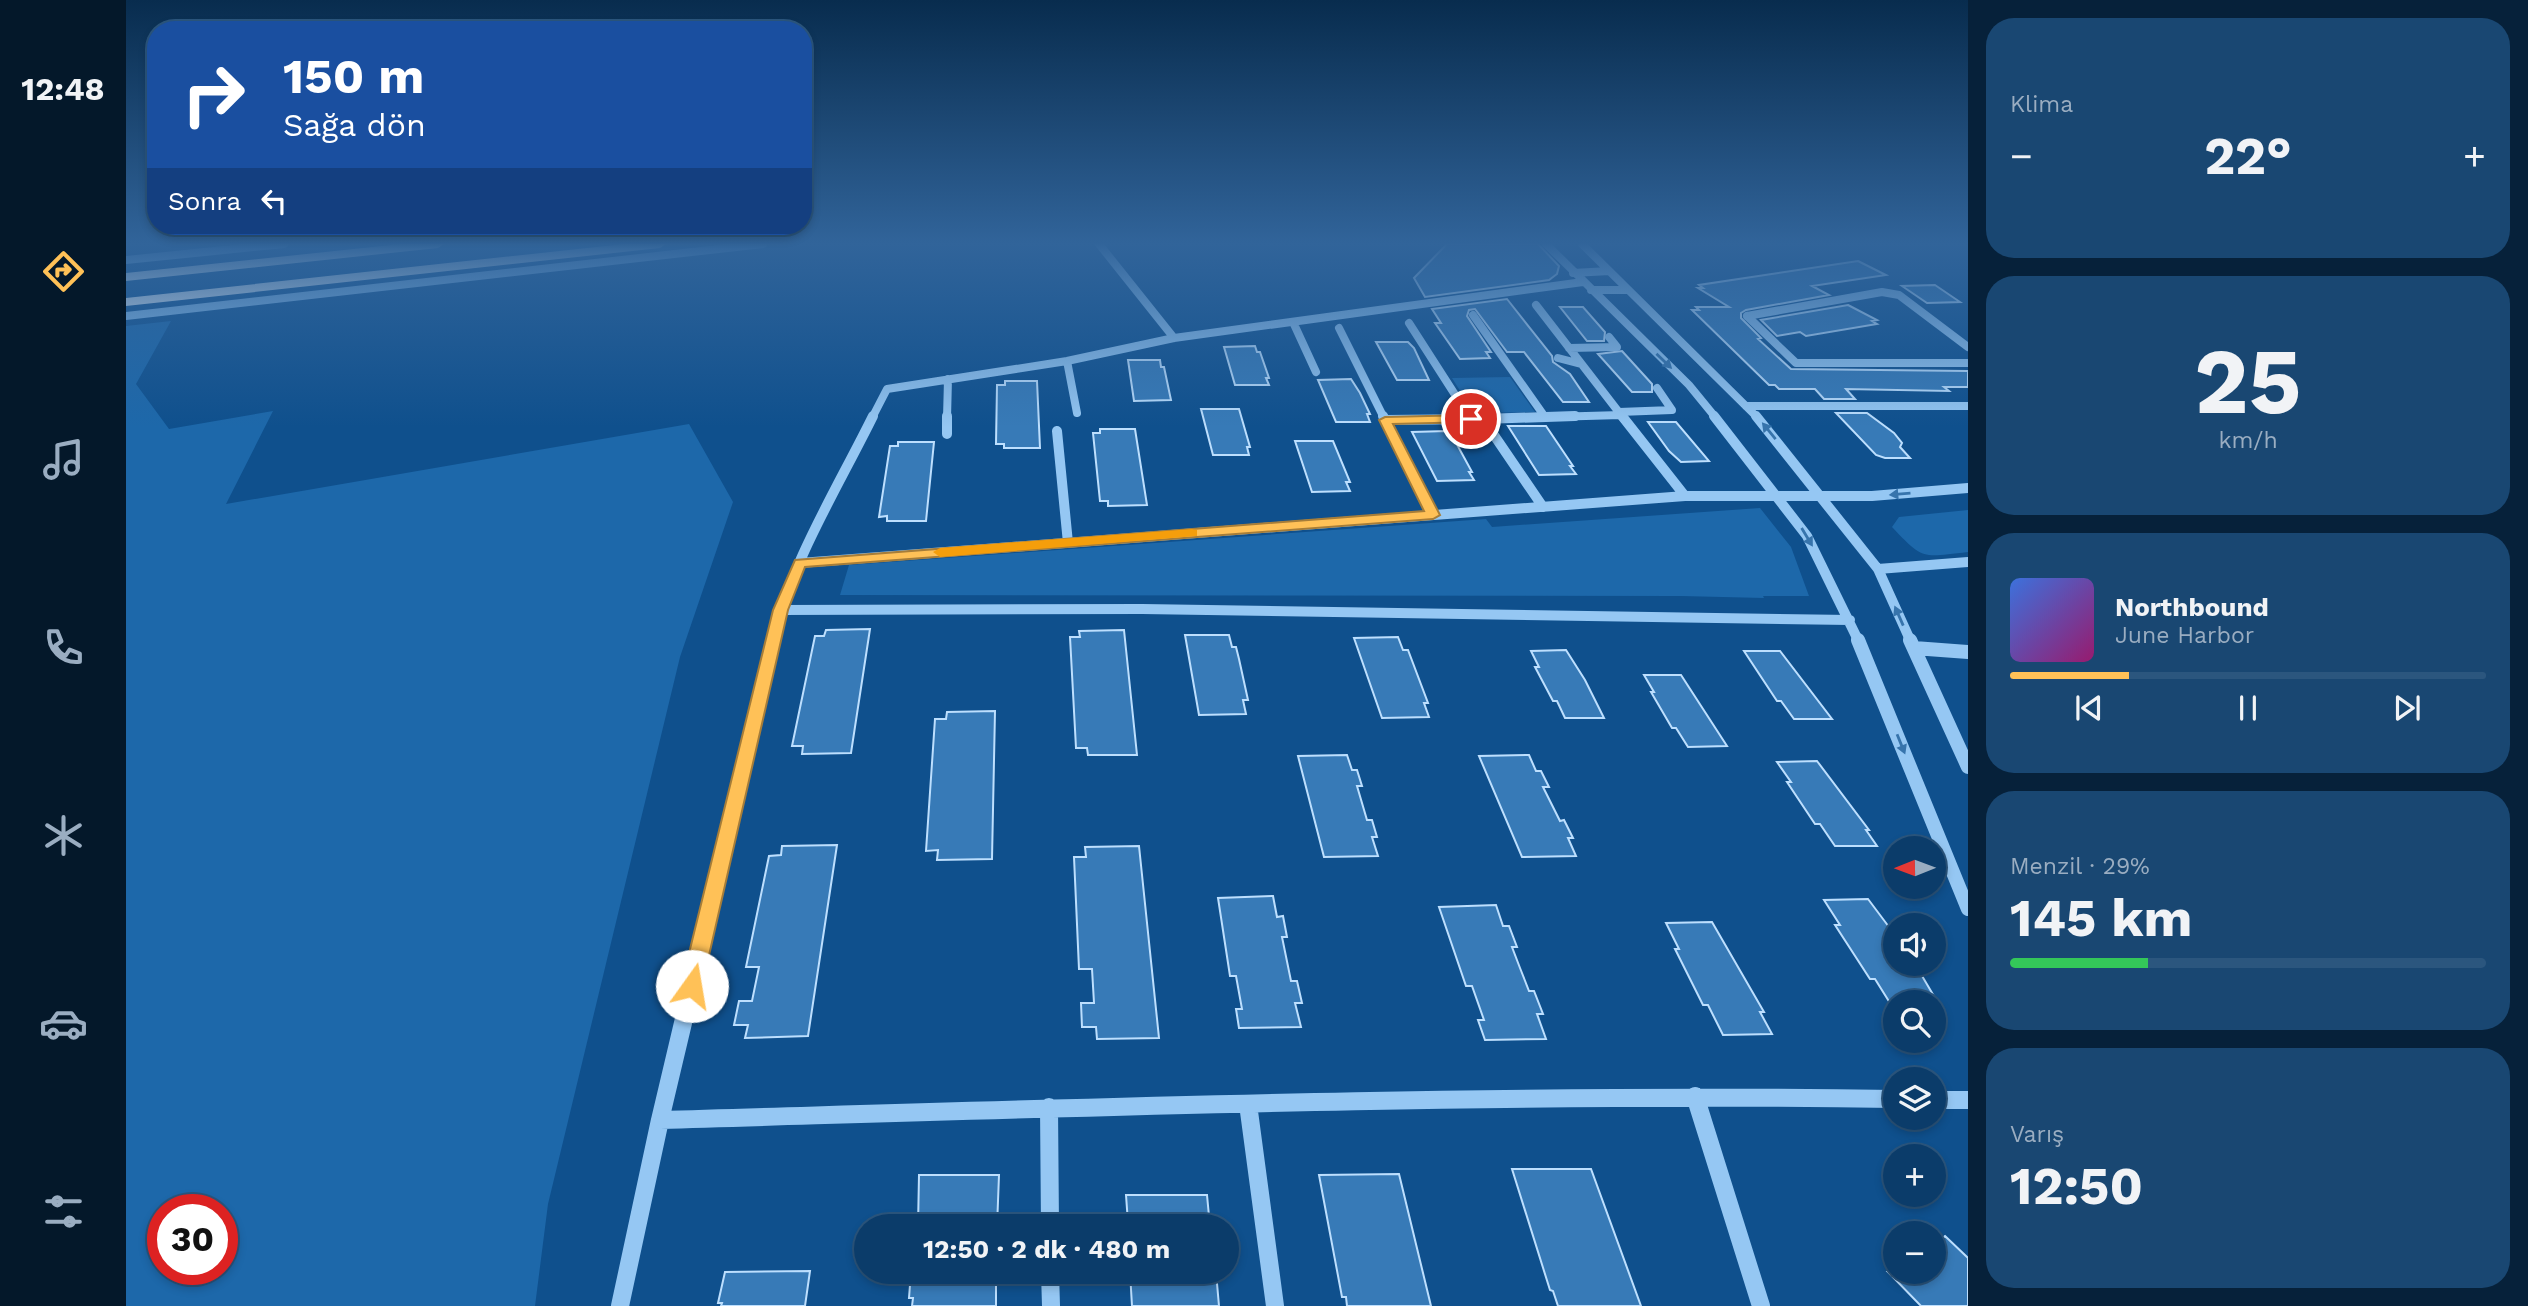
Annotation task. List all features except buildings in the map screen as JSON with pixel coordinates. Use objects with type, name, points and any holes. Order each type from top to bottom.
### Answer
[{"type":"street","points":[[126,316],[225,305]]},
{"type":"street","points":[[1148,305],[1174,338]]},
{"type":"street","points":[[620,1306],[660,1120],[780,610],[800,563],[887,389],[1067,361],[1174,338],[1416,305]]},
{"type":"street","points":[[1536,305],[1685,496]]},
{"type":"street","points":[[1606,305],[1689,385],[1777,494],[1807,536],[1850,620],[1968,909]]},
{"type":"street","points":[[1643,305],[1764,424],[1878,569],[1968,767]]},
{"type":"street","points":[[1809,305],[1747,316],[1796,363],[1968,363]]},
{"type":"street","points":[[1912,305],[1968,346]]},
{"type":"street","points":[[1473,315],[1545,417]]},
{"type":"street","points":[[1293,322],[1315,372]]},
{"type":"street","points":[[1409,323],[1471,419]]},
{"type":"street","points":[[1339,328],[1433,515]]},
{"type":"street","points":[[1569,348],[1617,347],[1609,338]]},
{"type":"street","points":[[1558,358],[1582,364]]},
{"type":"street","points":[[1067,361],[1077,413]]},
{"type":"street","points":[[947,434],[948,379]]},
{"type":"street","points":[[1385,420],[1545,417],[1672,410],[1657,388]]},
{"type":"street","points":[[1746,406],[1968,406]]},
{"type":"street","points":[[1483,419],[1544,507]]},
{"type":"street","points":[[1057,431],[1068,543]]},
{"type":"street","points":[[800,563],[1685,496],[1872,496],[1968,488]]},
{"type":"street","points":[[1878,569],[1968,562]]},
{"type":"street","points":[[780,610],[1142,609],[1850,620]]},
{"type":"street","points":[[1914,648],[1968,652]]},
{"type":"street","points":[[660,1120],[1049,1108],[1695,1096],[1883,1099]]},
{"type":"street","points":[[1695,1096],[1761,1306]]},
{"type":"street","points":[[1946,1100],[1968,1100]]},
{"type":"street","points":[[1248,1104],[1275,1306]]},
{"type":"street","points":[[1049,1108],[1050,1214]]},
{"type":"street","points":[[1050,1284],[1051,1306]]},
{"type":"shaded area","points":[[171,321],[136,384],[169,429],[273,411],[226,504],[689,424],[733,502],[680,657],[548,1204],[535,1306],[126,1306],[126,326]]},
{"type":"shaded area","points":[[1510,377],[1535,412],[1474,413],[1452,378]]},
{"type":"shaded area","points":[[1760,508],[1791,547],[1809,596],[840,595],[849,565],[1486,519],[1492,527]]},
{"type":"shaded area","points":[[1968,510],[1968,552],[1925,554],[1911,546],[1892,527],[1899,517]]},
{"type":"slow traffic","points":[[940,552],[1192,533]]},
{"type":"route","points":[[692,986],[780,610],[800,563],[1433,515],[1385,420],[1471,419]]}]
